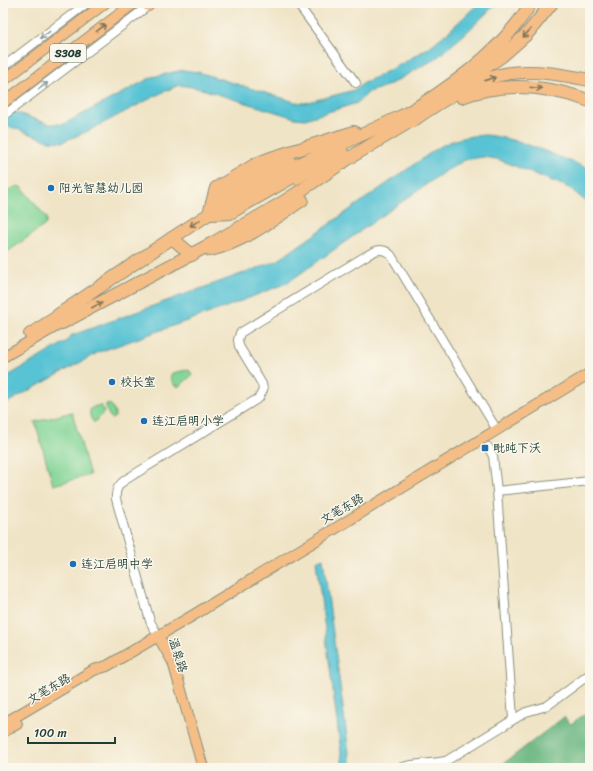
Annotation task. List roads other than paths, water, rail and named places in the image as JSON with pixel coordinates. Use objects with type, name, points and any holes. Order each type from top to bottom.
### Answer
[{"type":"highway","points":[[412,117],[473,67],[504,39],[531,3]]},
{"type":"highway","points":[[60,319],[192,254],[285,201],[502,56],[527,34],[552,3]]},
{"type":"highway","points":[[209,214],[216,188],[258,163],[412,117],[462,90],[487,79],[509,73],[534,72],[565,75],[590,80]]},
{"type":"highway","points":[[60,319],[172,238],[209,214],[278,174],[412,117],[488,89],[513,87],[535,88],[561,92],[587,100]]},
{"type":"highway","points":[[172,238],[192,254]]},
{"type":"main road","name":"S308","points":[[3,81],[105,3]]},
{"type":"main road","name":"S308","points":[[3,103],[134,3]]},
{"type":"main road","points":[[3,349],[39,328],[60,319]]},
{"type":"main road","points":[[3,357],[60,319]]},
{"type":"main road","name":"文笔东路","points":[[3,724],[94,670],[107,666],[158,636],[590,373]]},
{"type":"main road","name":"温泉路","points":[[158,636],[196,768]]},
{"type":"main road","name":"温泉路","points":[[158,636],[173,662],[203,768]]},
{"type":"main road","name":"文笔东路","points":[[3,732],[98,675],[107,666]]},
{"type":"street","points":[[3,67],[87,3]]},
{"type":"street","points":[[297,3],[356,83]]},
{"type":"street","points":[[3,116],[149,4]]},
{"type":"street","points":[[158,636],[150,621],[116,499],[116,493],[118,487],[132,476],[257,400],[262,393],[262,384],[239,346],[238,340],[240,333],[246,328],[373,251],[386,251],[391,255],[497,430]]},
{"type":"street","points":[[488,447],[492,456],[497,491],[513,719]]},
{"type":"street","points":[[497,491],[590,481]]},
{"type":"street","points":[[399,768],[416,764],[446,761],[513,719],[526,712],[547,706],[590,674]]},
{"type":"water","points":[[479,3],[497,3],[466,33],[435,59],[387,86],[369,92],[357,103],[305,119],[295,118],[198,88],[179,85],[86,132],[62,142],[49,141],[3,124],[3,108],[49,124],[64,124],[152,77],[183,70],[198,72],[295,102],[305,103],[354,90],[364,83],[403,63],[428,48],[448,32]]},
{"type":"water","points":[[485,135],[525,144],[590,169],[590,205],[571,189],[565,186],[497,159],[482,157],[465,160],[444,172],[287,283],[221,309],[99,352],[3,405],[3,379],[67,341],[70,336],[277,261],[436,149],[459,139]]},
{"type":"water","points":[[323,558],[351,768],[343,768],[316,561]]},
{"type":"place","name":"阳光智慧幼儿园","points":[[51,188]]},
{"type":"place","name":"校长室","points":[[112,382]]},
{"type":"place","name":"连江启明小学","points":[[144,421]]},
{"type":"place","name":"毗旽下沃","points":[[485,448]]},
{"type":"place","name":"连江启明中学","points":[[73,564]]}]
